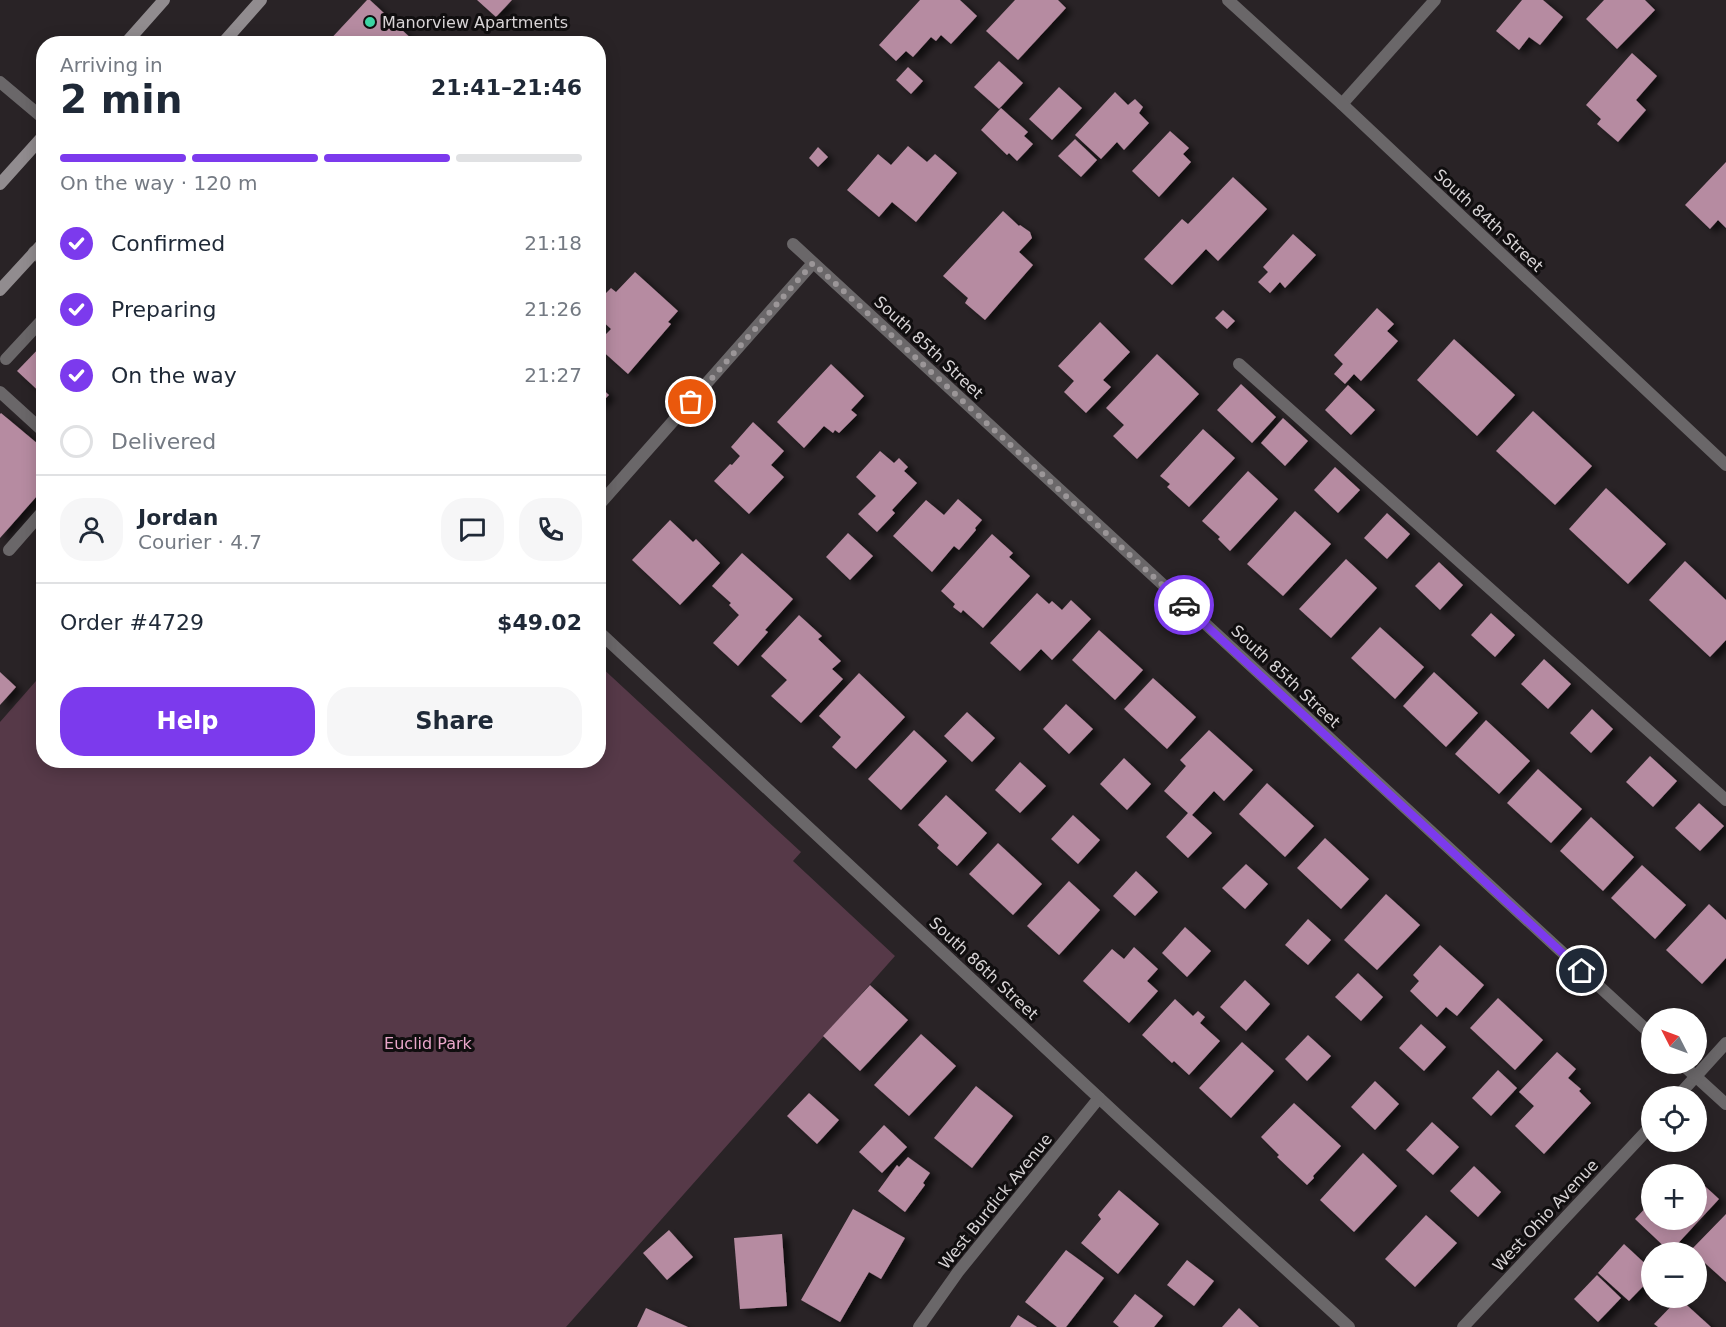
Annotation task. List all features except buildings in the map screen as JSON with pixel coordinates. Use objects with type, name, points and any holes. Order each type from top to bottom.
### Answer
[{"type":"main road","points":[[132,36],[164,0]]},
{"type":"main road","points":[[229,36],[261,0]]},
{"type":"main road","points":[[0,184],[36,144]]},
{"type":"main road","points":[[0,290],[36,260]]},
{"type":"street","name":"South 84th Street","points":[[1227,0],[1342,104],[1726,465]]},
{"type":"street","points":[[1342,104],[1435,0]]},
{"type":"street","points":[[0,82],[36,112]]},
{"type":"street","name":"South 85th Street","points":[[793,244],[1641,1025]]},
{"type":"street","points":[[606,497],[813,263]]},
{"type":"street","points":[[6,359],[36,327]]},
{"type":"street","points":[[1239,364],[1726,800]]},
{"type":"street","points":[[0,392],[36,425]]},
{"type":"street","points":[[9,550],[36,519]]},
{"type":"street","name":"South 86th Street","points":[[606,638],[1099,1098],[1349,1327]]},
{"type":"street","points":[[1687,1086],[1726,1043]]},
{"type":"street","points":[[1694,1074],[1726,1104]]},
{"type":"street","name":"West Burdick Avenue","points":[[920,1327],[958,1272],[1099,1098]]},
{"type":"street","name":"West Ohio Avenue","points":[[1463,1327],[1641,1137]]},
{"type":"green space","name":"Euclid Park","points":[[606,671],[801,852],[793,861],[895,956],[566,1327],[0,1327],[0,722],[36,681],[36,768],[606,768]]},
{"type":"way so far","points":[[691,402],[813,263],[1184,605]]},
{"type":"place","name":"Manorview Apartments","points":[[370,22]]},
{"type":"route","points":[[1184,605],[1582,971]]}]
